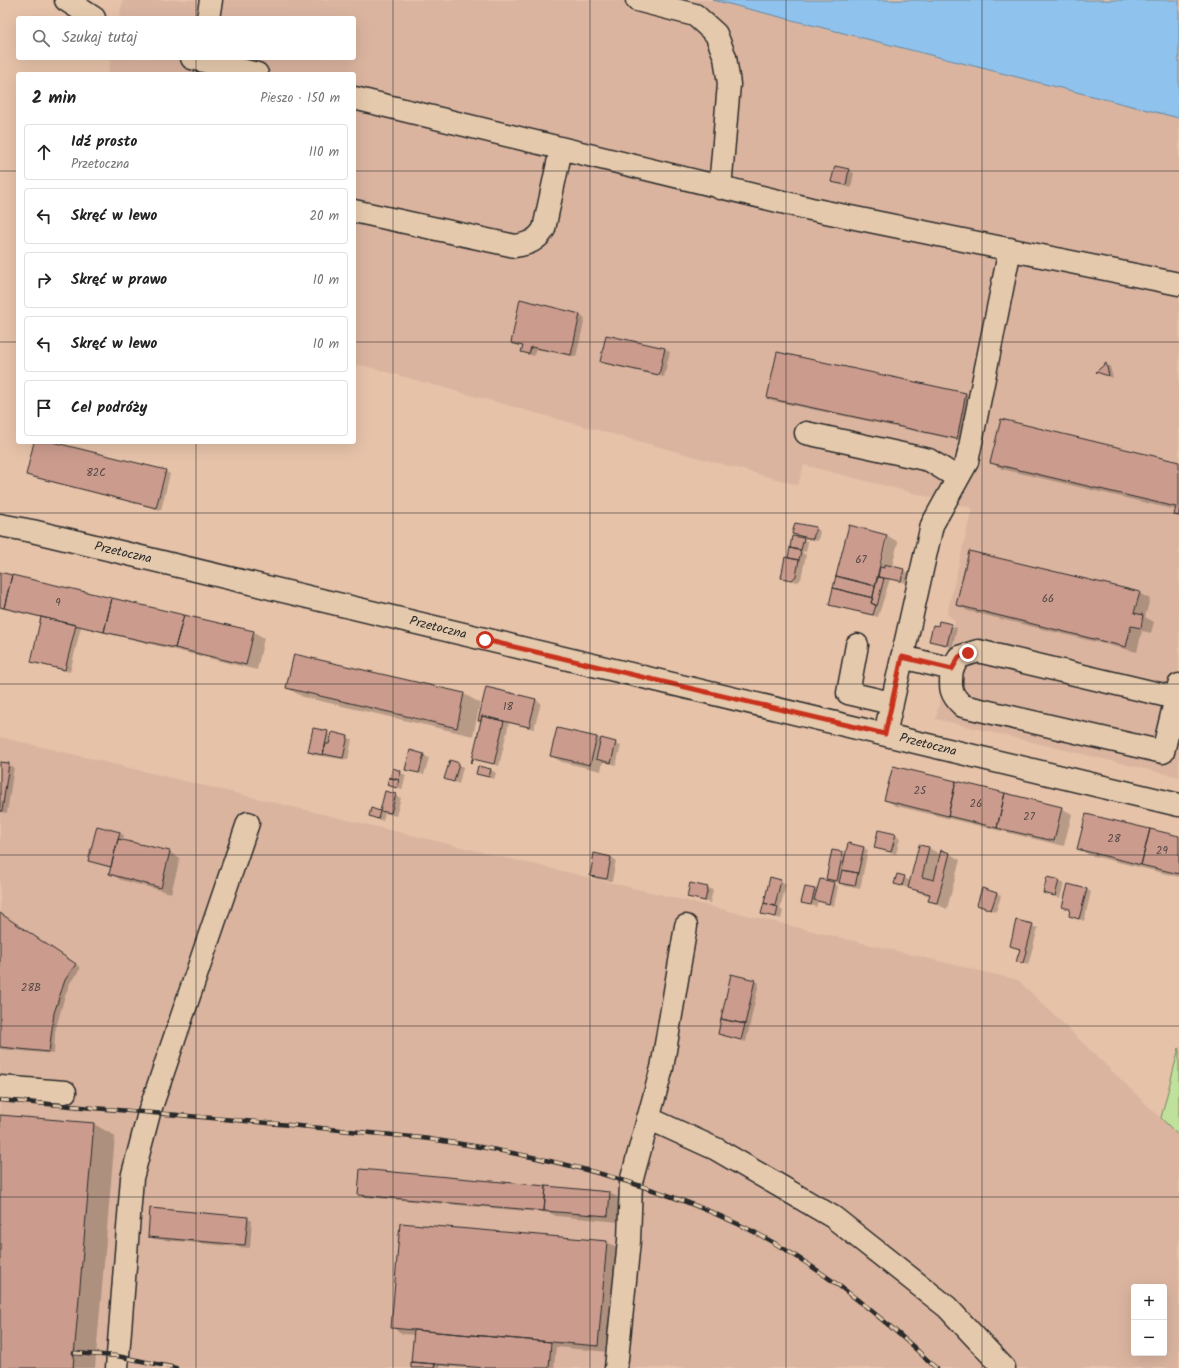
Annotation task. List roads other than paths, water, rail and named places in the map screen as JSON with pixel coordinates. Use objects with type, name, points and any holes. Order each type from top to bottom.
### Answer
[{"type":"street","points":[[66,0],[91,16]]},
{"type":"street","points":[[208,16],[211,0]]},
{"type":"street","points":[[637,0],[694,15],[716,34],[725,57],[729,84],[720,188]]},
{"type":"street","points":[[202,60],[244,72]]},
{"type":"street","points":[[356,98],[811,209],[1179,284]]},
{"type":"street","points":[[356,211],[515,246],[526,244],[539,238],[544,230],[560,149]]},
{"type":"street","points":[[885,734],[932,525],[967,462],[1010,249]]},
{"type":"street","points":[[806,433],[929,460],[958,478]]},
{"type":"street","name":"Przetoczna","points":[[0,525],[40,533],[1179,805]]},
{"type":"street","points":[[857,645],[848,693],[891,703]]},
{"type":"street","points":[[978,651],[1177,691],[1163,752],[963,706],[953,697],[950,686],[952,669],[959,657],[978,651]]},
{"type":"street","points":[[902,657],[952,669]]},
{"type":"street","points":[[116,1368],[132,1178],[148,1113],[248,822]]},
{"type":"street","points":[[616,1368],[629,1241],[631,1182],[662,1068],[686,926]]},
{"type":"street","points":[[0,1087],[65,1092]]},
{"type":"street","points":[[648,1118],[716,1149],[833,1217],[947,1307],[1004,1368]]},
{"type":"water","points":[[713,0],[1179,0],[1179,118]]},
{"type":"railway","points":[[0,1100],[422,1138],[523,1155],[596,1172],[668,1195],[738,1224],[764,1237],[817,1270],[867,1307],[936,1368]]},
{"type":"railway","points":[[74,1353],[117,1356],[176,1368]]}]
